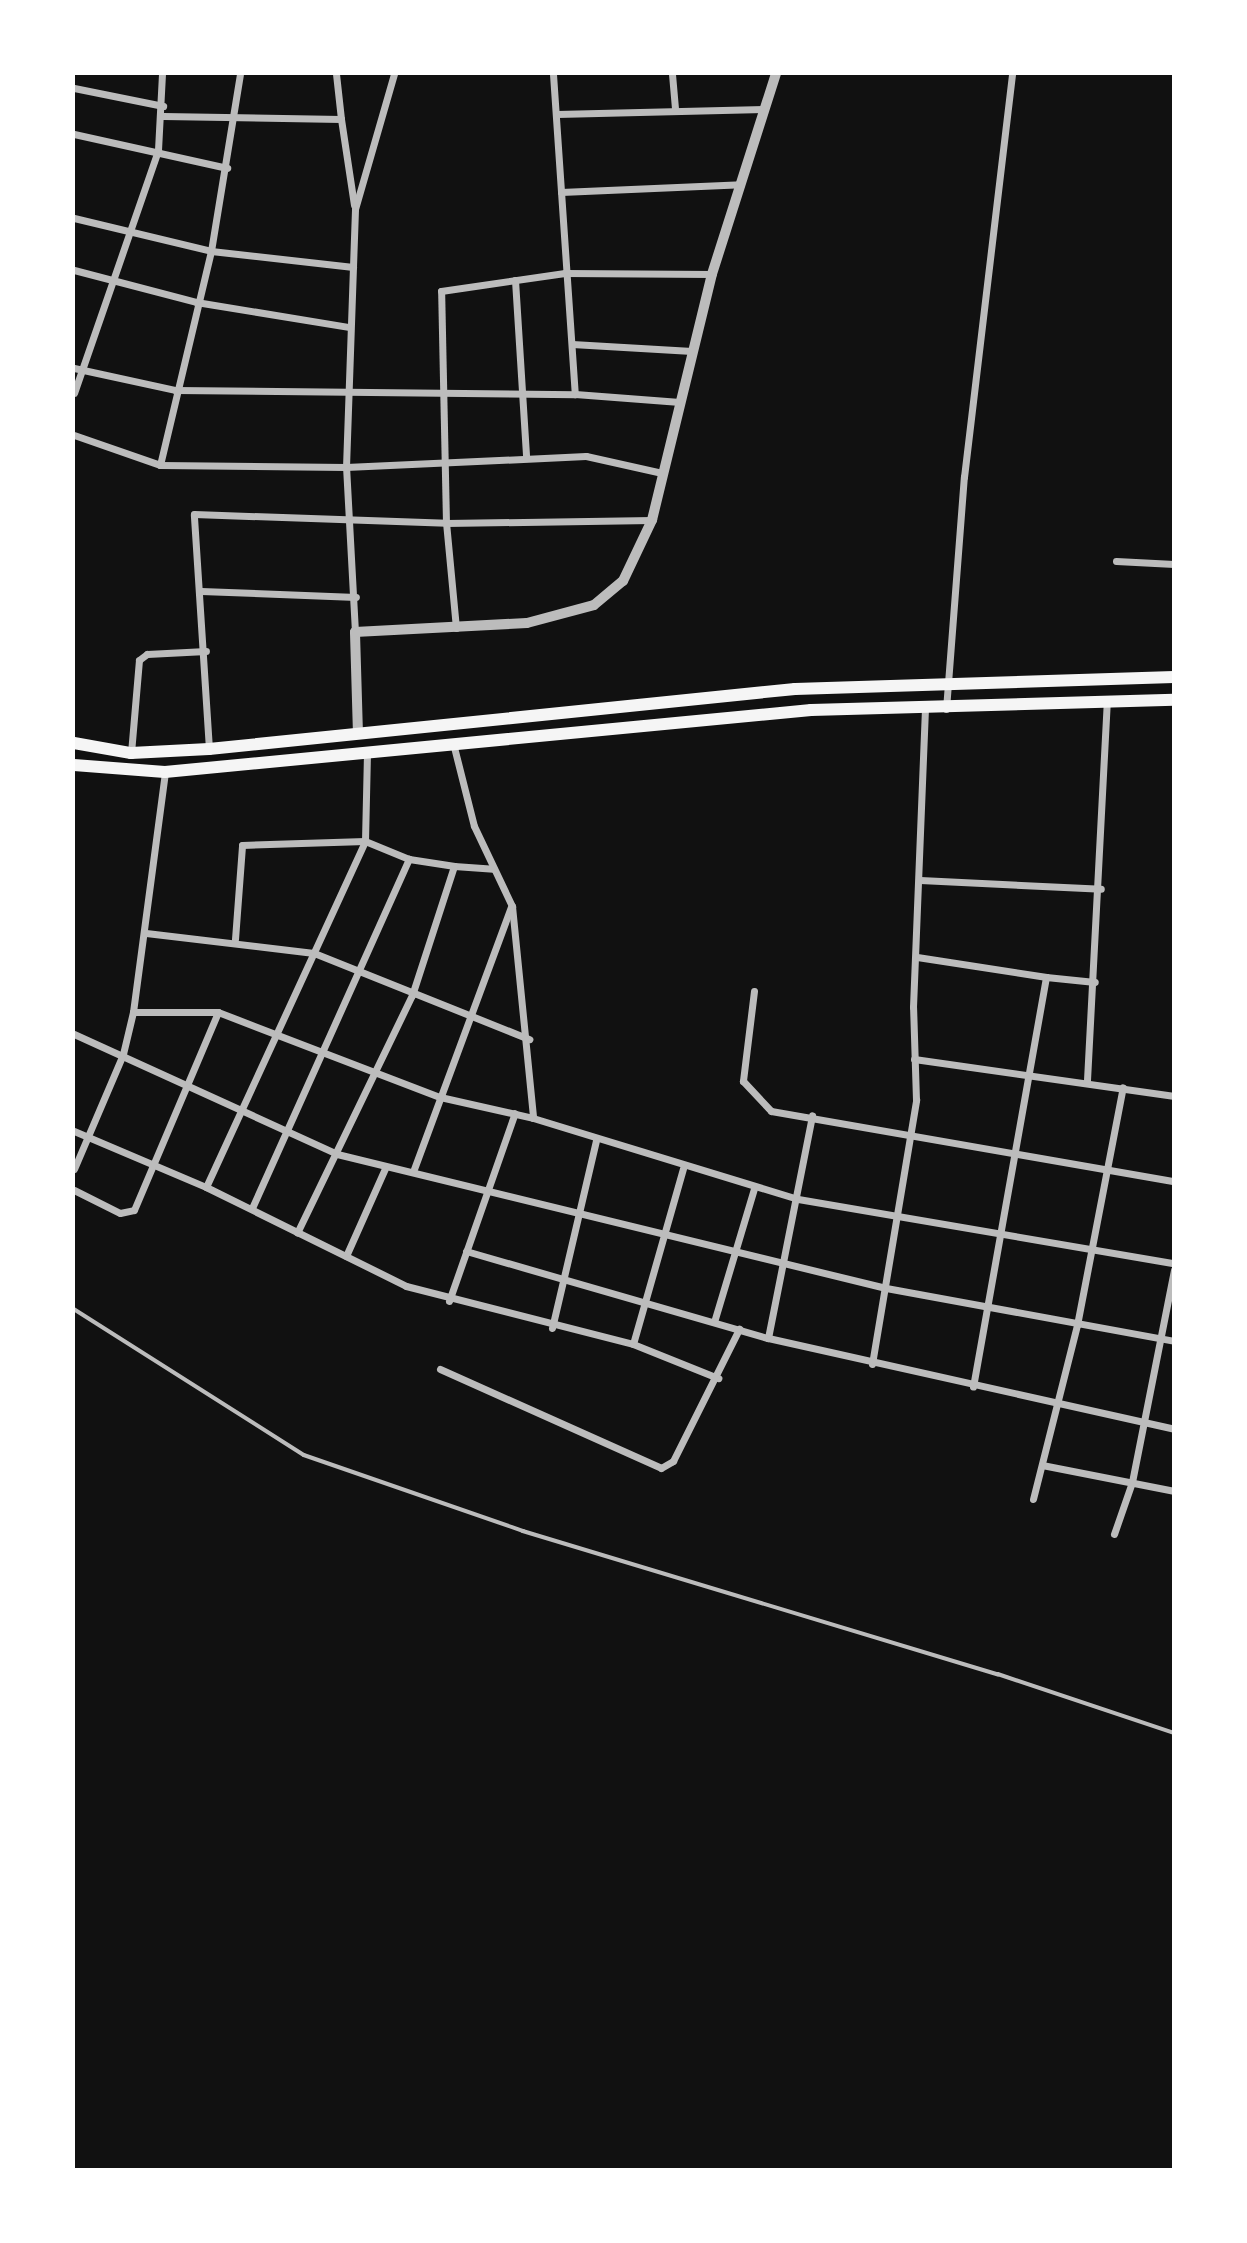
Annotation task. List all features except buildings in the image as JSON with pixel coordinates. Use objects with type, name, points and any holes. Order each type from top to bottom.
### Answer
[{"type":"main road","points":[[74,743],[131,753],[209,749],[795,689],[1174,677]]},
{"type":"main road","points":[[74,765],[165,772],[454,747],[811,710],[946,709],[1174,700]]},
{"type":"street","points":[[74,393],[117,280],[158,150],[163,116],[162,74]]},
{"type":"street","points":[[160,465],[175,390],[211,251],[236,118],[240,74]]},
{"type":"street","points":[[336,74],[355,209],[354,267],[348,327],[346,467],[356,597],[358,734]]},
{"type":"street","points":[[355,209],[394,74]]},
{"type":"street","points":[[553,74],[575,394]]},
{"type":"street","points":[[672,74],[675,110]]},
{"type":"street","points":[[355,632],[527,623],[594,605],[623,581],[652,520],[712,274],[776,74]]},
{"type":"street","points":[[946,709],[946,683],[1012,74]]},
{"type":"street","points":[[74,88],[163,106]]},
{"type":"street","points":[[556,114],[765,109]]},
{"type":"street","points":[[163,116],[341,119]]},
{"type":"street","points":[[74,134],[158,150],[227,168]]},
{"type":"street","points":[[561,192],[741,184]]},
{"type":"street","points":[[74,218],[211,251],[354,267]]},
{"type":"street","points":[[74,270],[196,302],[348,327]]},
{"type":"street","points":[[456,628],[446,523],[441,291],[565,273],[712,274]]},
{"type":"street","points":[[515,280],[526,397],[526,456]]},
{"type":"street","points":[[572,344],[692,351]]},
{"type":"street","points":[[74,368],[82,372],[175,390],[526,397],[575,394],[680,402]]},
{"type":"street","points":[[74,435],[160,465],[346,467],[526,456],[586,456],[662,473]]},
{"type":"street","points":[[209,749],[206,651],[194,514],[446,523],[652,520]]},
{"type":"street","points":[[1116,561],[1174,564]]},
{"type":"street","points":[[201,591],[356,597]]},
{"type":"street","points":[[131,753],[139,660],[147,654],[206,651]]},
{"type":"street","points":[[1087,1080],[1101,889],[1107,703]]},
{"type":"street","points":[[872,1364],[912,1136],[925,709]]},
{"type":"street","points":[[454,747],[493,869],[512,906],[529,1040],[533,1118]]},
{"type":"street","points":[[206,1187],[275,1028],[314,953],[365,841],[367,755]]},
{"type":"street","points":[[74,1169],[123,1054],[133,1012],[146,933],[165,772]]},
{"type":"street","points":[[235,939],[242,845],[365,841],[409,859],[493,869]]},
{"type":"street","points":[[252,1208],[290,1132],[362,972],[409,859]]},
{"type":"street","points":[[297,1233],[412,995],[454,866]]},
{"type":"street","points":[[920,880],[1101,889]]},
{"type":"street","points":[[414,1169],[469,1014],[512,906]]},
{"type":"street","points":[[146,933],[235,939],[314,953],[412,995],[469,1014],[529,1040]]},
{"type":"street","points":[[916,957],[1096,982]]},
{"type":"street","points":[[973,1387],[999,1233],[1031,1072],[1045,977]]},
{"type":"street","points":[[754,991],[743,1081],[771,1111],[812,1115],[912,1136],[1174,1181]]},
{"type":"street","points":[[133,1012],[218,1012],[275,1028],[440,1097],[516,1113],[754,1189],[798,1199],[1174,1263]]},
{"type":"street","points":[[74,1190],[130,1213],[218,1012]]},
{"type":"street","points":[[74,1034],[123,1054],[337,1154],[386,1166],[414,1169],[488,1190],[886,1288],[988,1309],[1174,1341]]},
{"type":"street","points":[[914,1059],[1031,1072],[1174,1096]]},
{"type":"street","points":[[1033,1499],[1077,1325],[1124,1087]]},
{"type":"street","points":[[449,1301],[516,1113]]},
{"type":"street","points":[[768,1338],[786,1264],[812,1115]]},
{"type":"street","points":[[74,1131],[206,1187],[346,1256],[449,1301],[552,1328],[633,1344],[718,1378]]},
{"type":"street","points":[[552,1328],[596,1140]]},
{"type":"street","points":[[346,1256],[386,1166]]},
{"type":"street","points":[[633,1344],[683,1168]]},
{"type":"street","points":[[715,1322],[754,1189]]},
{"type":"street","points":[[466,1251],[566,1277],[768,1338],[973,1387],[1174,1429]]},
{"type":"street","points":[[1114,1534],[1132,1482],[1174,1269]]},
{"type":"street","points":[[440,1369],[662,1468],[673,1461],[718,1378],[739,1329]]},
{"type":"street","points":[[1042,1465],[1174,1491]]},
{"type":"lane","points":[[74,1309],[304,1455],[523,1531],[998,1674],[1174,1733]]}]
